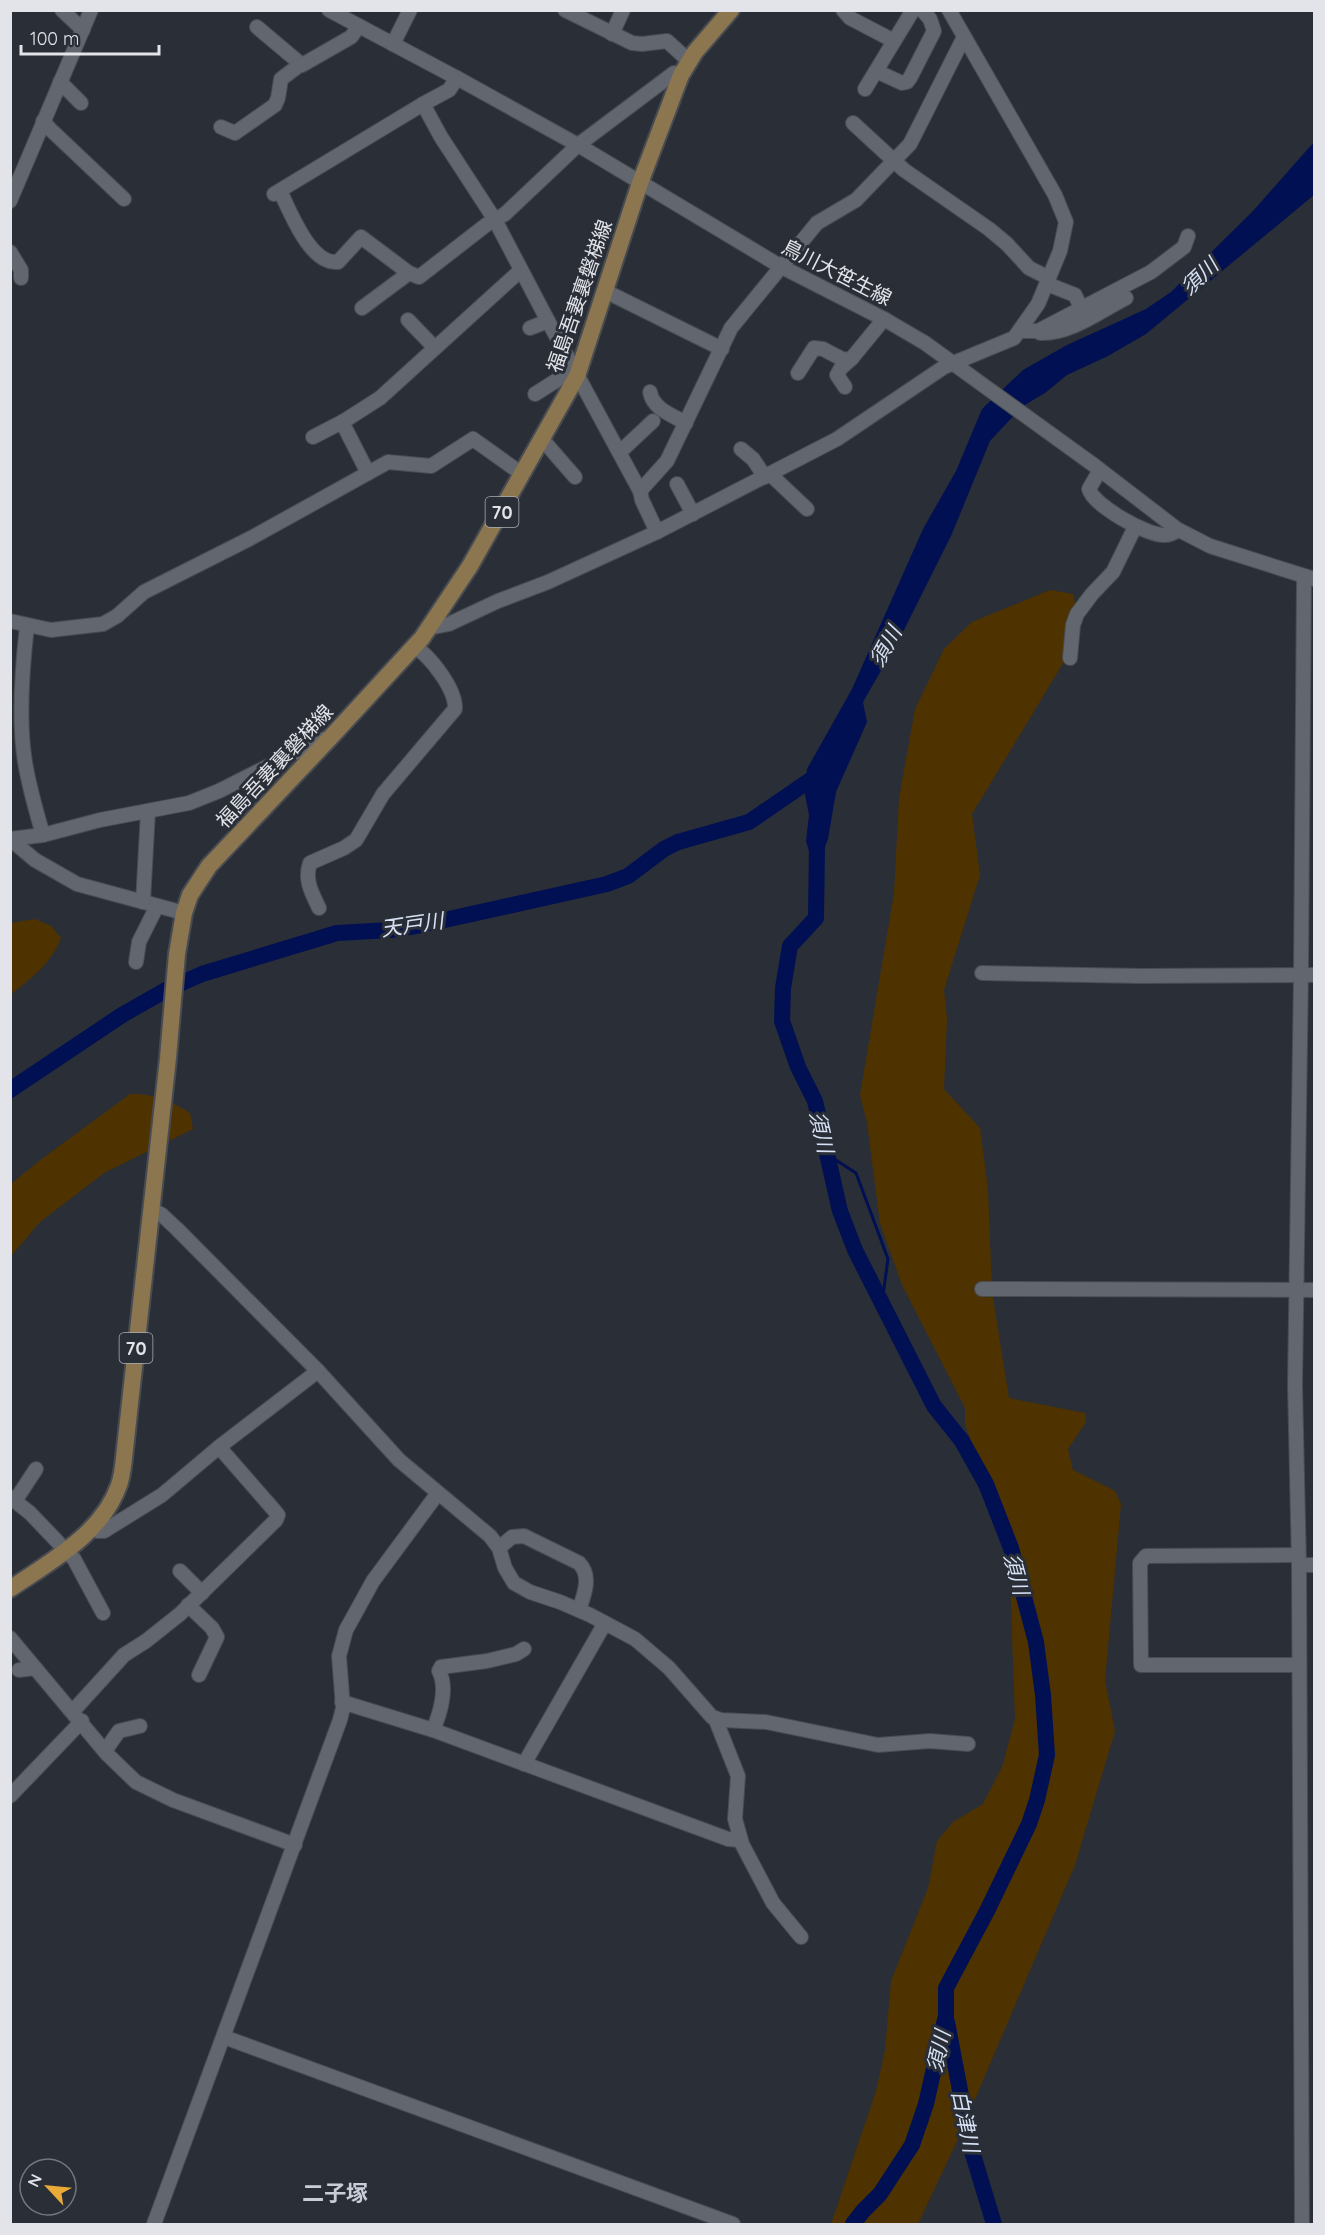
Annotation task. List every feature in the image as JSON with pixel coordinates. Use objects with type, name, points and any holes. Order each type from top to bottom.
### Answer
[{"type":"main road","name":"福島吾妻裏磐梯線","points":[[10,1589],[92,1528],[111,1504],[120,1484],[168,1058],[177,954],[184,913],[194,888],[209,866],[414,646],[429,628],[470,566],[542,439],[575,373],[605,291],[640,183],[685,68],[731,10]]},
{"type":"street","points":[[62,10],[83,30]]},
{"type":"street","points":[[10,201],[91,10]]},
{"type":"street","name":"鳥川大笹生線","points":[[330,10],[578,146],[780,266],[884,319],[954,363],[1098,468],[1178,530],[1210,546],[1309,578]]},
{"type":"street","points":[[393,44],[410,10]]},
{"type":"street","points":[[457,78],[449,90],[277,192],[309,246],[328,260],[338,262],[361,237],[409,273],[422,276],[505,214],[578,146],[667,76],[685,68],[667,41],[636,44],[565,10]]},
{"type":"street","points":[[612,34],[623,10]]},
{"type":"street","points":[[843,10],[850,18],[894,41]]},
{"type":"street","points":[[864,89],[913,10]]},
{"type":"street","points":[[876,71],[907,82],[934,31],[930,19],[922,10]]},
{"type":"street","points":[[949,10],[1062,208],[1066,222],[1060,251],[1030,318],[1027,332]]},
{"type":"street","points":[[220,127],[235,133],[275,105],[280,79],[300,64],[351,38],[359,26]]},
{"type":"street","points":[[257,27],[300,64]]},
{"type":"street","points":[[640,491],[667,460],[731,328],[817,223],[856,200],[910,144],[964,37]]},
{"type":"street","points":[[60,82],[81,103]]},
{"type":"street","points":[[423,104],[441,137],[495,220],[575,373],[582,380],[620,452],[657,532]]},
{"type":"street","points":[[43,121],[124,199]]},
{"type":"street","points":[[853,123],[893,162],[925,187],[988,229],[1007,244],[1029,268],[1048,281],[1076,295],[1081,308]]},
{"type":"street","points":[[429,628],[449,624],[498,601],[566,574],[657,532],[837,440],[925,379],[954,363],[1027,332],[1038,331],[1151,272],[1184,247],[1188,236]]},
{"type":"street","points":[[10,252],[21,270],[21,278]]},
{"type":"street","points":[[313,437],[380,398],[521,270]]},
{"type":"street","points":[[362,308],[409,273]]},
{"type":"street","points":[[605,291],[722,348]]},
{"type":"street","points":[[1027,332],[1051,333],[1074,325],[1126,298]]},
{"type":"street","points":[[844,387],[837,375],[841,368],[884,319]]},
{"type":"street","points":[[408,320],[435,348]]},
{"type":"street","points":[[530,328],[548,321]]},
{"type":"street","points":[[798,373],[814,348],[823,349],[844,360],[852,358]]},
{"type":"street","points":[[535,394],[575,373]]},
{"type":"street","points":[[650,392],[659,408],[686,423]]},
{"type":"street","points":[[620,452],[653,421]]},
{"type":"street","points":[[342,422],[368,473]]},
{"type":"street","points":[[10,621],[51,630],[106,622],[117,616],[144,592],[251,538],[388,462],[431,466],[473,439],[522,474]]},
{"type":"street","points":[[542,439],[575,477]]},
{"type":"street","points":[[741,449],[767,476],[807,508]]},
{"type":"street","points":[[1098,468],[1090,486],[1090,493],[1100,502],[1135,527],[1146,532],[1166,536],[1178,530]]},
{"type":"street","points":[[677,484],[693,514]]},
{"type":"street","points":[[1070,658],[1073,625],[1077,614],[1113,572],[1135,527]]},
{"type":"street","points":[[1302,2224],[1295,1385],[1308,974],[1309,578]]},
{"type":"street","points":[[27,626],[23,744],[30,788],[43,835]]},
{"type":"street","points":[[319,908],[309,885],[307,873],[310,863],[356,840],[383,794],[455,709],[454,698],[438,669],[423,652],[414,646]]},
{"type":"street","points":[[184,913],[77,884],[34,860],[10,839],[43,835],[207,797],[320,740],[330,738]]},
{"type":"street","points":[[136,962],[150,904],[148,811]]},
{"type":"street","points":[[982,973],[1141,976],[1308,974]]},
{"type":"street","points":[[151,1209],[162,1215],[177,1229],[318,1371],[399,1460],[490,1536],[499,1548],[505,1568],[514,1583],[530,1592],[579,1610],[644,1646],[669,1668],[715,1718],[738,1776],[735,1819],[740,1840],[773,1903],[801,1937]]},
{"type":"street","points":[[982,1289],[1314,1290]]},
{"type":"street","points":[[92,1528],[104,1531],[154,1500],[318,1371]]},
{"type":"street","points":[[10,1796],[77,1716],[124,1655],[163,1628],[276,1520],[278,1515],[219,1447]]},
{"type":"street","points":[[10,1515],[36,1469]]},
{"type":"street","points":[[154,2224],[340,1720],[342,1702],[339,1656],[346,1630],[373,1581],[438,1493]]},
{"type":"street","points":[[16,1502],[74,1559],[103,1613]]},
{"type":"street","points":[[499,1548],[512,1538],[524,1536],[579,1563],[586,1577],[579,1610]]},
{"type":"street","points":[[1299,1665],[1141,1665],[1140,1563],[1146,1556],[1298,1560],[1314,1565]]},
{"type":"street","points":[[180,1571],[202,1593]]},
{"type":"street","points":[[188,1605],[213,1628],[217,1637],[199,1674]]},
{"type":"street","points":[[524,1764],[605,1623]]},
{"type":"street","points":[[10,1638],[105,1750],[136,1782],[157,1794],[295,1845]]},
{"type":"street","points":[[433,1730],[442,1701],[442,1677],[439,1671],[441,1667],[487,1661],[516,1654],[524,1649]]},
{"type":"street","points":[[20,1670],[36,1668]]},
{"type":"street","points":[[342,1702],[433,1730],[728,1839],[740,1840]]},
{"type":"street","points":[[715,1718],[766,1722],[878,1745],[930,1741],[968,1744]]},
{"type":"street","points":[[105,1750],[119,1731],[140,1726]]},
{"type":"street","points":[[224,2037],[733,2224]]},
{"type":"shaded area","points":[[1050,590],[1073,594],[1077,611],[1068,655],[972,814],[980,875],[944,990],[947,1019],[944,1089],[980,1128],[988,1189],[992,1292],[1009,1398],[1085,1413],[1086,1422],[1068,1449],[1073,1470],[1115,1491],[1121,1504],[1105,1681],[1115,1731],[1075,1865],[958,2139],[918,2224],[831,2224],[876,2091],[885,2050],[891,1981],[928,1888],[937,1841],[953,1822],[983,1804],[1002,1767],[1015,1719],[1009,1550],[965,1424],[965,1408],[902,1285],[880,1223],[867,1123],[860,1095],[894,893],[899,798],[915,709],[944,649],[972,622]]},
{"type":"shaded area","points":[[35,919],[51,926],[61,938],[47,962],[11,994],[11,923]]},
{"type":"shaded area","points":[[130,1094],[154,1096],[169,1101],[190,1113],[193,1129],[104,1173],[40,1222],[11,1256],[11,1184]]},
{"type":"water","points":[[1314,142],[1314,195],[1146,334],[1108,356],[1067,375],[1045,393],[1023,406],[990,441],[951,536],[902,634],[863,702],[867,722],[836,792],[828,839],[815,872],[806,841],[809,815],[805,795],[807,769],[852,689],[923,529],[956,471],[982,409],[1023,370],[1067,345],[1146,309],[1171,292],[1253,211]]},
{"type":"waterway","name":"天戸川","points":[[10,1090],[122,1015],[166,990],[202,974],[337,933],[390,930],[422,925],[607,884],[628,876],[664,849],[678,842],[749,822],[819,774]]},
{"type":"waterway","name":"須川","points":[[817,845],[816,918],[790,946],[783,988],[782,1021],[798,1067],[815,1101],[840,1211],[855,1250],[934,1406],[962,1441],[986,1484],[1011,1548],[1036,1642],[1043,1695],[1047,1755],[1029,1824],[987,1911],[946,1988],[946,2015],[926,2104],[912,2145],[880,2194],[853,2224]]},
{"type":"waterway","points":[[828,1155],[856,1173],[888,1259],[882,1302]]},
{"type":"waterway","name":"白津川","points":[[947,2022],[971,2148],[994,2224]]},
{"type":"district","name":"二子塚","points":[[335,2193]]}]
